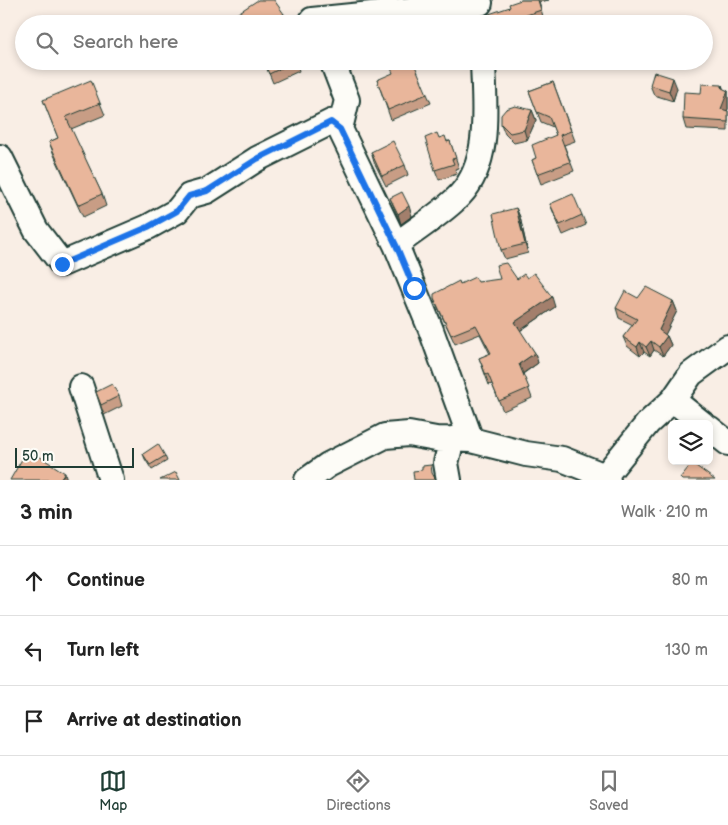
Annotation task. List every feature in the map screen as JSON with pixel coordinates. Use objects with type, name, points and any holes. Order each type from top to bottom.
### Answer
[{"type":"street","points":[[310,14],[481,9]]},
{"type":"street","points":[[335,70],[347,100],[340,129]]},
{"type":"street","points":[[396,245],[461,194],[479,165],[484,119],[483,70]]},
{"type":"street","points":[[0,158],[36,230],[62,264],[148,227],[177,211],[189,196],[207,191],[257,159],[331,122],[340,129],[396,245],[431,330],[462,439],[446,463],[448,480]]},
{"type":"street","points":[[310,479],[328,466],[385,436],[408,434],[462,439],[526,454],[562,459],[606,478],[648,423],[673,400],[691,374],[728,347]]},
{"type":"street","points":[[81,386],[111,480]]},
{"type":"street","points":[[673,400],[698,420]]},
{"type":"street","points":[[713,431],[728,443]]},
{"type":"building","points":[[258,0],[274,0],[284,14],[282,15],[235,15]]},
{"type":"building","points":[[521,0],[538,0],[541,10],[527,15],[486,15],[510,7],[509,4]]},
{"type":"building","points":[[267,70],[277,70],[269,74]]},
{"type":"building","points":[[392,70],[417,70],[427,94],[388,110],[377,80],[393,73]]},
{"type":"building","points":[[654,72],[673,78],[669,91],[650,85]]},
{"type":"building","points":[[91,80],[100,103],[66,117],[102,194],[78,205],[49,142],[58,138],[43,100]]},
{"type":"building","points":[[553,82],[571,131],[560,135],[570,162],[537,174],[532,160],[536,158],[532,145],[556,135],[549,117],[537,112],[529,91]]},
{"type":"building","points":[[702,84],[722,85],[722,88],[728,91],[721,109],[728,111],[728,122],[683,119],[684,92],[701,93]]},
{"type":"building","points":[[515,106],[532,110],[524,130],[510,133],[501,124],[501,115],[506,109]]},
{"type":"building","points":[[437,133],[439,138],[445,136],[447,142],[450,141],[456,158],[452,159],[454,164],[435,170],[425,138]]},
{"type":"building","points":[[393,141],[405,165],[382,176],[371,152]]},
{"type":"building","points":[[402,192],[409,206],[398,214],[390,198]]},
{"type":"building","points":[[573,194],[582,215],[560,225],[550,204]]},
{"type":"building","points":[[516,208],[525,244],[501,250],[493,214]]},
{"type":"building","points":[[506,263],[517,279],[524,274],[527,278],[534,273],[552,297],[515,322],[535,353],[519,364],[529,388],[499,401],[479,358],[491,353],[476,325],[451,335],[434,298],[434,294],[459,281],[460,284],[475,277],[478,282],[500,279],[496,265]]},
{"type":"building","points":[[646,287],[673,301],[659,330],[667,336],[659,347],[651,341],[646,347],[640,342],[637,347],[623,337],[637,319],[616,308],[625,291],[638,298]]},
{"type":"building","points":[[112,384],[119,396],[101,405],[96,392]]},
{"type":"building","points":[[158,444],[165,456],[150,465],[143,454]]},
{"type":"building","points":[[28,449],[65,473],[60,480],[10,480]]},
{"type":"building","points":[[431,465],[432,473],[436,480],[414,480],[413,471],[422,470],[422,466]]},
{"type":"building","points":[[690,465],[695,465],[715,480],[682,480],[680,478]]},
{"type":"building","points":[[176,472],[180,480],[160,480]]},
{"type":"route","points":[[62,264],[148,227],[177,211],[189,196],[207,191],[257,159],[331,122],[340,129],[396,245],[414,288]]}]
